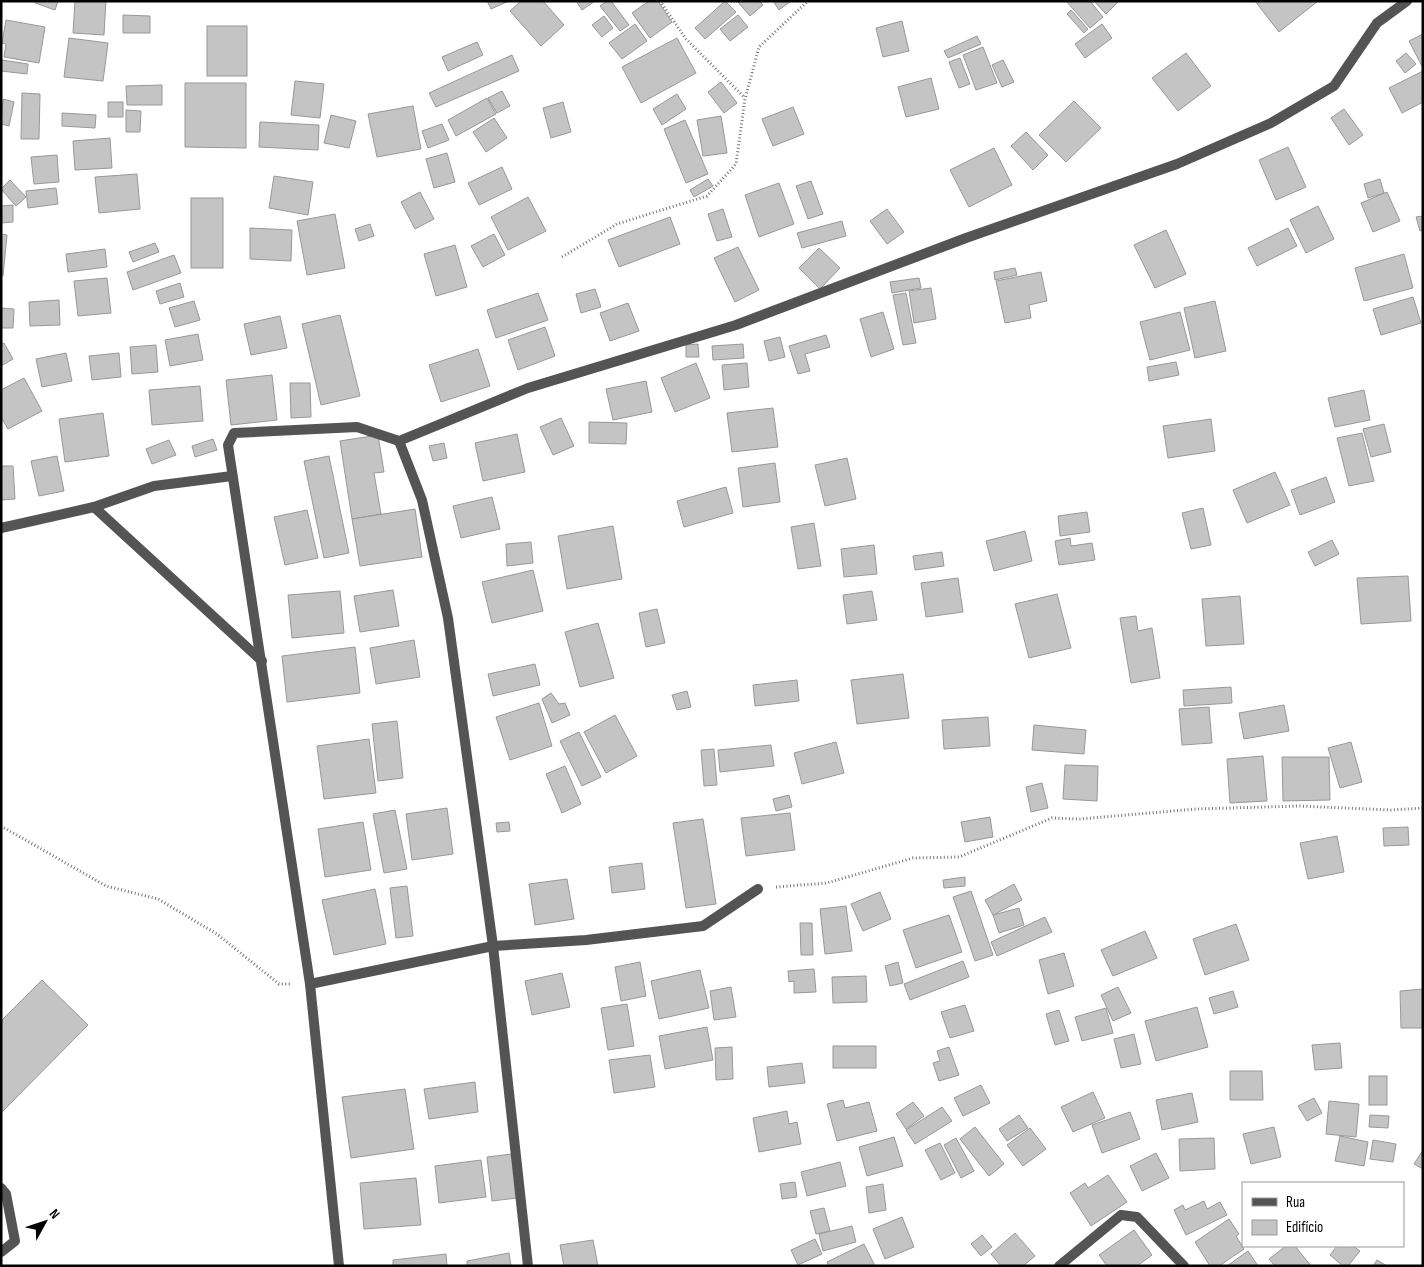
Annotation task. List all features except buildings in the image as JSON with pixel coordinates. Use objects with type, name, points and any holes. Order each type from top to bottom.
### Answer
[{"type":"street","points":[[339,1266],[310,984],[228,445],[234,433],[356,427],[399,441],[528,388],[736,325],[966,238],[1177,164],[1271,124],[1334,86],[1377,23],[1407,1]]},
{"type":"street","points":[[399,441],[422,500],[448,618],[493,946],[528,1266]]},
{"type":"street","points":[[1,528],[94,507],[154,486],[232,476]]},
{"type":"street","points":[[94,507],[262,661]]},
{"type":"street","points":[[310,984],[493,946],[586,940],[703,926],[758,889]]},
{"type":"street","points":[[1,1188],[6,1194],[15,1242],[1,1252]]},
{"type":"street","points":[[1059,1266],[1121,1215],[1137,1217],[1184,1266]]},
{"type":"path","points":[[660,1],[686,39],[745,99]]},
{"type":"path","points":[[562,257],[617,224],[707,196],[736,164],[745,99],[759,47],[808,1]]},
{"type":"path","points":[[758,889],[827,883],[913,858],[959,856],[1052,818],[1080,820],[1196,810],[1300,806],[1391,810],[1423,808]]},
{"type":"path","points":[[1,826],[106,886],[158,899],[217,934],[279,984],[310,984]]}]
